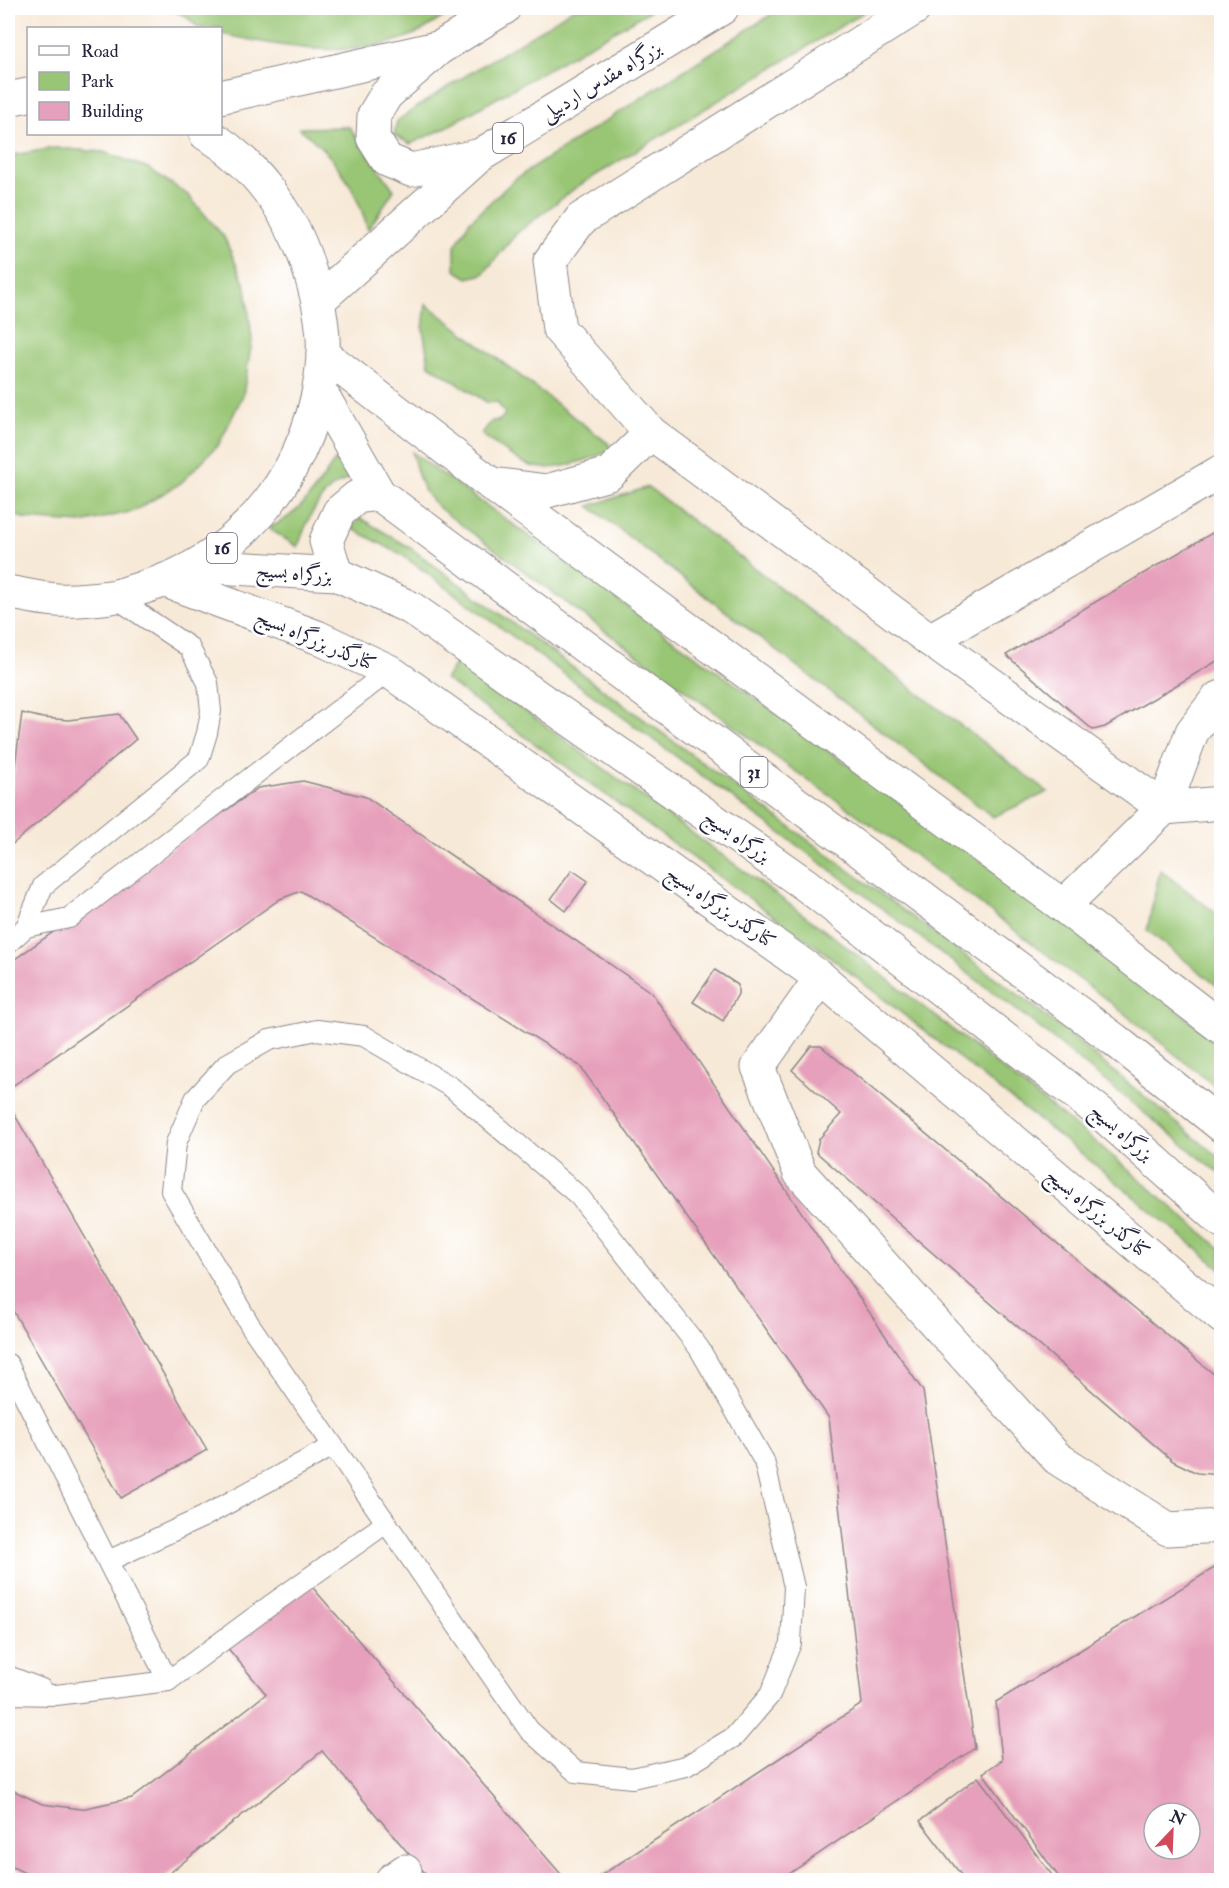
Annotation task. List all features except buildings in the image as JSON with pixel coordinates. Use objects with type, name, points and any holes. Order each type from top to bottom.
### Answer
[{"type":"main road","points":[[479,156],[411,170],[387,160],[373,138],[374,115],[386,95],[441,47],[504,8]]},
{"type":"main road","name":"بزرگراه مقدس اردبیلی","points":[[319,300],[479,156],[722,8]]},
{"type":"main road","points":[[915,8],[581,219],[550,261],[559,329],[651,433],[930,640],[1164,808],[1220,804]]},
{"type":"main road","points":[[222,97],[441,47]]},
{"type":"main road","points":[[8,99],[27,95]]},
{"type":"main road","name":"16","points":[[8,592],[58,600],[113,596],[166,581],[197,566],[241,534],[277,492],[304,444],[320,391],[323,354],[319,300],[300,239],[266,186],[220,141],[208,135]]},
{"type":"main road","points":[[323,354],[491,484],[1063,906],[1221,1028]]},
{"type":"main road","name":"31","points":[[320,391],[379,494],[1106,1033],[1221,1126]]},
{"type":"main road","points":[[491,484],[547,491],[609,474],[651,433]]},
{"type":"main road","points":[[930,640],[1221,471]]},
{"type":"main road","points":[[336,574],[326,541],[339,512],[357,497],[379,494]]},
{"type":"main road","name":"بزرگراه بسیج","points":[[197,566],[336,574],[411,608],[807,885],[1103,1115],[1221,1221]]},
{"type":"main road","name":"کنارگذر بزرگراه بسیج","points":[[166,581],[317,637],[389,671],[821,978],[1221,1317]]},
{"type":"main road","points":[[1063,906],[1164,808],[1191,732],[1216,699],[1221,697]]},
{"type":"main road","points":[[821,978],[758,1067],[800,1173],[1057,1458],[1168,1530],[1221,1526]]},
{"type":"lane","points":[[8,943],[26,927],[43,886],[199,759],[207,733],[211,711],[208,683],[189,647],[113,596]]},
{"type":"lane","points":[[26,927],[69,918],[389,671]]},
{"type":"lane","points":[[316,1030],[364,1036],[451,1087],[579,1196],[699,1348],[764,1461],[794,1587],[791,1642],[770,1695],[734,1737],[725,1743],[686,1766],[632,1778],[576,1772],[529,1730],[386,1523],[250,1325],[171,1191],[176,1143],[195,1099],[227,1064],[269,1040],[316,1030]]},
{"type":"lane","points":[[8,1364],[168,1681]]},
{"type":"lane","points":[[108,1561],[203,1516],[333,1446]]},
{"type":"lane","points":[[8,1694],[56,1695],[168,1681],[268,1606],[386,1523]]},
{"type":"lane","points":[[8,1676],[56,1695]]},
{"type":"green space","points":[[166,8],[458,8],[419,32],[395,41],[371,47],[346,49],[296,47],[222,34],[222,27],[197,27],[186,16]]},
{"type":"green space","points":[[574,8],[655,8],[441,130],[410,144],[394,135],[397,121]]},
{"type":"green space","points":[[781,8],[871,8],[578,186],[517,233],[483,274],[468,278],[455,270],[455,246],[469,222],[515,179]]},
{"type":"green space","points":[[349,127],[394,190],[368,230],[357,199],[342,173],[323,150],[299,128]]},
{"type":"green space","points":[[55,148],[103,152],[148,168],[188,195],[224,237],[246,287],[252,341],[243,395],[219,444],[181,483],[134,511],[81,523],[26,519],[8,513],[8,156]]},
{"type":"green space","points":[[426,304],[609,444],[610,451],[567,465],[534,467],[524,463],[481,434],[492,421],[500,420],[505,413],[497,402],[488,403],[429,365],[423,329]]},
{"type":"green space","points":[[412,452],[972,854],[1134,974],[1221,1046],[1221,1091],[1111,1003],[923,861],[785,764],[448,515],[432,501],[423,488]]},
{"type":"green space","points":[[335,460],[350,479],[331,489],[316,506],[298,547],[268,528],[289,516],[307,500]]},
{"type":"green space","points":[[648,487],[1048,792],[993,817],[589,506]]},
{"type":"green space","points":[[360,518],[409,547],[1035,1007],[1221,1159],[1221,1175],[1027,1018],[859,891],[402,555],[351,528]]},
{"type":"green space","points":[[457,661],[834,937],[1097,1143],[1221,1249],[1221,1269],[1087,1158],[821,950],[445,679]]},
{"type":"green space","points":[[1160,870],[1221,917],[1221,989],[1147,930]]}]
